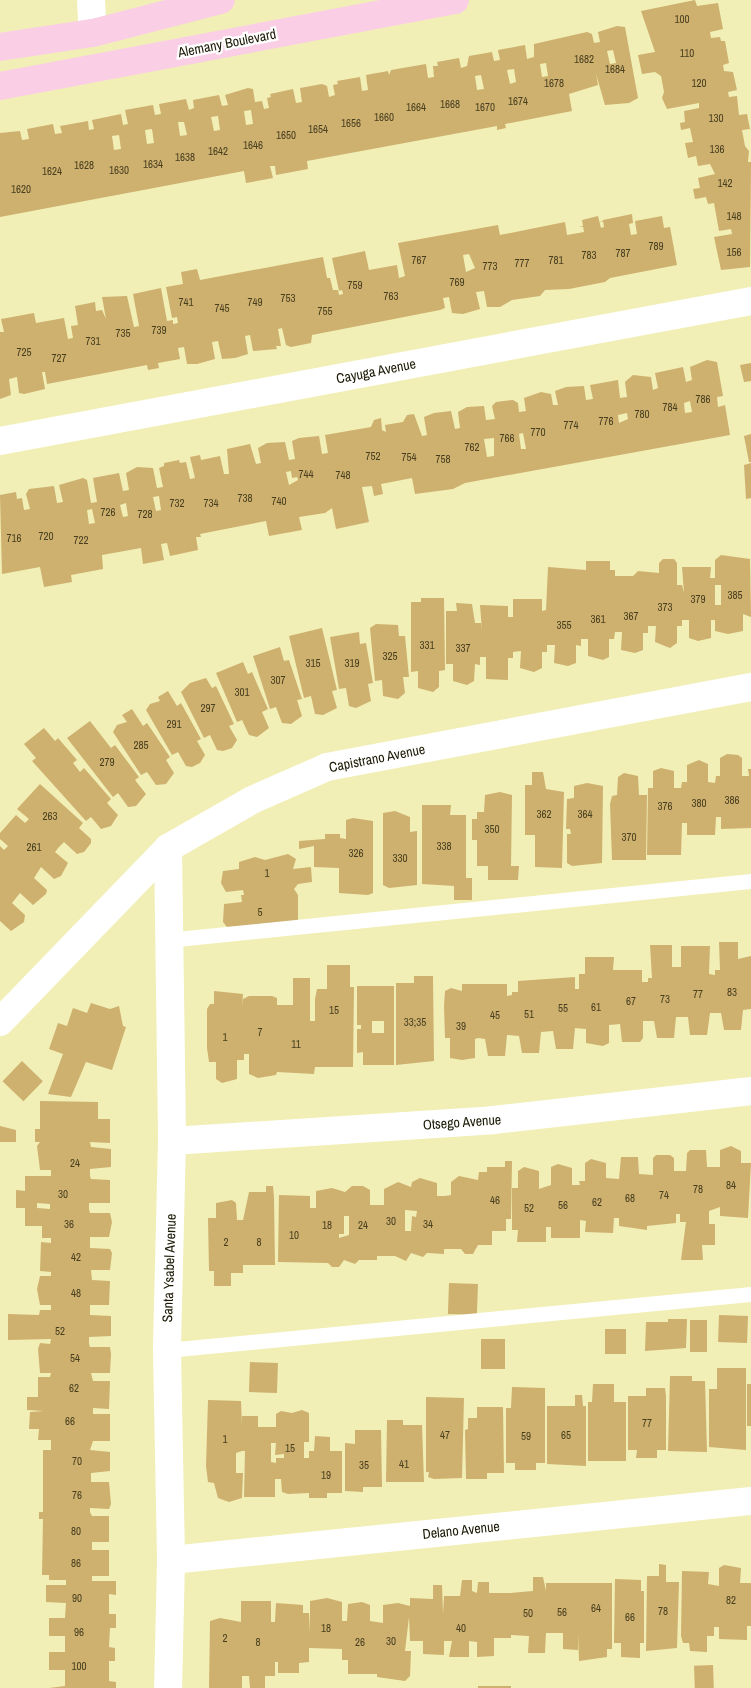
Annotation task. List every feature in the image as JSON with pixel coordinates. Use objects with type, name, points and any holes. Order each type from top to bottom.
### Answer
[{"type":"main road","points":[[0,47],[93,33],[221,0]]},
{"type":"main road","name":"Alemany Boulevard","points":[[0,86],[455,0]]},
{"type":"street","points":[[91,0],[93,33]]},
{"type":"street","name":"Cayuga Avenue","points":[[0,441],[751,301]]},
{"type":"street","name":"Capistrano Avenue","points":[[0,1022],[48,968],[168,848],[252,800],[327,767],[751,687]]},
{"type":"street","name":"Santa Ysabel Avenue","points":[[168,848],[167,940],[172,1141],[167,1350],[171,1560],[168,1688]]},
{"type":"street","name":"Otsego Avenue","points":[[172,1141],[493,1120],[751,1091]]},
{"type":"street","name":"Delano Avenue","points":[[171,1560],[751,1501]]},
{"type":"lane","points":[[167,940],[751,881]]},
{"type":"lane","points":[[167,1350],[751,1294]]},
{"type":"building","points":[[695,0],[697,6],[718,3],[723,29],[710,32],[711,38],[720,37],[721,41],[725,41],[729,63],[723,65],[724,71],[733,72],[737,90],[728,92],[729,97],[737,96],[739,115],[747,114],[750,129],[742,130],[745,146],[749,151],[748,162],[751,162],[750,267],[721,270],[714,237],[732,234],[731,229],[719,231],[714,203],[708,204],[706,197],[695,199],[693,189],[700,188],[698,178],[715,174],[710,164],[698,166],[696,156],[688,158],[685,143],[693,142],[690,128],[681,130],[680,123],[685,122],[684,111],[699,108],[699,103],[667,109],[662,98],[664,92],[661,76],[655,72],[642,74],[638,55],[655,52],[641,11]]},
{"type":"building","points":[[617,26],[625,27],[638,98],[629,103],[605,105],[596,74],[598,85],[569,94],[572,111],[505,124],[506,128],[497,130],[497,126],[307,161],[308,169],[276,175],[275,166],[270,166],[273,178],[246,183],[244,171],[0,217],[0,133],[20,131],[22,140],[29,139],[27,129],[53,124],[55,134],[62,133],[60,126],[88,121],[89,130],[94,129],[92,120],[121,114],[123,125],[128,124],[125,110],[153,105],[155,115],[161,114],[159,104],[186,99],[189,110],[194,108],[193,100],[219,95],[222,106],[228,105],[225,95],[248,88],[253,89],[255,102],[262,101],[264,109],[269,108],[267,98],[271,97],[270,94],[293,89],[296,103],[302,102],[300,88],[322,84],[327,86],[329,97],[335,95],[333,85],[338,84],[337,81],[360,77],[362,91],[368,90],[366,75],[388,71],[389,75],[391,70],[426,64],[428,78],[434,77],[433,66],[438,66],[437,62],[459,58],[461,68],[467,66],[469,56],[492,52],[494,61],[500,60],[498,50],[525,45],[527,59],[534,57],[534,44],[587,32],[592,34],[594,43],[600,42],[598,32]],"holes":[[[613,50],[616,63],[610,64],[607,51]],[[546,63],[548,76],[542,77],[540,64]],[[514,69],[516,82],[510,84],[507,70]],[[481,75],[484,89],[477,90],[475,76]],[[251,110],[253,124],[246,125],[244,111]],[[218,116],[220,130],[214,131],[211,117]],[[178,122],[184,122],[187,135],[180,136]],[[152,129],[154,143],[147,144],[145,130]],[[119,135],[121,149],[114,150],[112,136]]]},
{"type":"building","points":[[632,214],[633,223],[629,224],[631,235],[637,234],[635,221],[662,216],[664,228],[670,227],[677,265],[610,278],[605,282],[569,289],[545,290],[540,296],[512,300],[500,307],[487,307],[484,291],[476,292],[480,309],[463,314],[452,313],[449,297],[443,298],[445,308],[440,310],[312,335],[311,343],[291,347],[286,345],[282,328],[278,329],[281,346],[276,346],[277,349],[253,351],[250,335],[245,336],[248,354],[235,358],[222,359],[218,341],[212,342],[215,359],[197,364],[187,364],[184,347],[178,348],[180,359],[158,363],[159,368],[148,370],[147,365],[47,384],[45,372],[42,372],[45,389],[24,394],[19,393],[17,377],[9,379],[11,395],[0,399],[0,332],[4,332],[1,319],[34,313],[36,323],[64,318],[68,339],[73,338],[71,326],[78,325],[75,306],[95,302],[96,311],[102,310],[106,319],[102,297],[127,296],[134,327],[139,326],[133,294],[161,288],[167,321],[173,320],[173,324],[178,323],[177,317],[172,318],[166,287],[183,284],[181,272],[197,269],[200,280],[323,257],[327,278],[330,278],[333,290],[338,290],[339,295],[343,294],[342,290],[339,291],[332,258],[365,251],[369,270],[397,265],[399,278],[405,276],[398,243],[498,225],[500,235],[565,222],[567,235],[584,232],[582,220],[598,216],[601,228],[604,227],[603,220]],"holes":[[[469,254],[475,268],[466,272],[463,255]]]},
{"type":"building","points":[[707,360],[717,362],[723,396],[717,397],[718,407],[725,405],[730,435],[465,483],[453,489],[415,494],[412,478],[381,484],[383,494],[374,496],[372,486],[362,487],[369,522],[336,529],[332,508],[325,513],[299,517],[302,530],[269,536],[266,521],[200,534],[201,537],[196,537],[198,550],[170,556],[167,543],[161,544],[164,560],[143,564],[141,548],[102,555],[103,569],[71,575],[72,582],[44,587],[40,567],[2,574],[0,495],[16,492],[17,499],[22,498],[24,510],[30,509],[26,494],[29,489],[54,486],[57,503],[63,502],[59,485],[83,478],[87,480],[91,503],[97,502],[93,478],[119,473],[123,491],[129,490],[126,473],[137,467],[153,468],[157,488],[163,487],[159,468],[164,466],[164,463],[179,460],[180,463],[186,462],[190,479],[195,478],[190,457],[200,455],[201,460],[220,456],[224,474],[229,474],[227,449],[250,444],[256,464],[261,463],[258,448],[267,443],[285,442],[289,460],[295,459],[292,441],[299,438],[319,436],[322,454],[328,453],[325,435],[371,427],[374,420],[381,418],[382,430],[386,432],[385,425],[403,422],[407,415],[414,414],[422,436],[427,435],[424,417],[434,413],[451,411],[455,429],[460,428],[458,412],[467,407],[484,406],[486,420],[495,419],[492,406],[496,402],[513,400],[518,403],[519,412],[526,411],[524,398],[541,392],[551,394],[553,405],[558,405],[555,391],[566,387],[584,386],[586,400],[593,399],[590,385],[618,380],[620,398],[627,397],[625,382],[633,375],[651,377],[653,390],[658,388],[655,373],[683,367],[686,382],[692,380],[690,367]],"holes":[[[690,401],[692,412],[685,413],[684,403]],[[627,413],[628,419],[619,423],[618,415]],[[523,433],[526,449],[521,449],[519,434]],[[494,438],[494,456],[487,457],[484,439]],[[291,471],[292,478],[297,477],[298,480],[289,485],[286,472]],[[159,496],[161,510],[156,511],[153,497]],[[126,503],[128,516],[123,517],[120,505]],[[92,509],[95,523],[89,524],[87,510]]]},
{"type":"building","points":[[751,363],[751,381],[744,382],[740,365]]},
{"type":"building","points":[[751,434],[751,462],[749,462],[744,436]]},
{"type":"building","points":[[751,463],[751,498],[746,499],[744,465]]},
{"type":"building","points":[[721,555],[750,559],[751,617],[743,614],[743,631],[728,634],[715,631],[715,620],[711,620],[711,638],[698,641],[689,638],[689,620],[682,620],[682,626],[677,626],[677,643],[670,648],[655,642],[656,626],[648,626],[648,633],[643,633],[643,650],[635,653],[621,650],[622,632],[615,632],[614,639],[609,639],[609,657],[603,660],[588,656],[588,639],[581,639],[581,646],[576,645],[576,663],[568,666],[554,663],[555,645],[547,645],[547,652],[542,652],[542,668],[534,672],[520,668],[521,651],[513,652],[513,658],[508,658],[508,680],[486,679],[486,657],[480,657],[480,665],[475,664],[474,681],[467,685],[453,681],[453,664],[446,664],[446,611],[457,611],[456,603],[472,604],[475,623],[481,623],[482,631],[480,605],[508,606],[508,617],[513,617],[513,599],[542,599],[542,611],[546,610],[548,567],[586,570],[586,561],[610,561],[610,570],[615,570],[615,576],[633,576],[638,571],[659,573],[659,563],[663,559],[674,559],[677,563],[677,585],[682,585],[684,593],[682,567],[711,567],[710,578],[715,578],[715,560]],"holes":[[[715,585],[721,585],[721,605],[715,605]]]},
{"type":"building","points":[[421,598],[444,598],[445,670],[439,671],[439,687],[433,692],[418,688],[418,671],[411,672],[411,602],[421,602]]},
{"type":"building","points":[[376,624],[398,625],[399,636],[405,636],[409,677],[403,677],[405,693],[398,699],[383,696],[382,680],[375,681],[370,628]]},
{"type":"building","points":[[322,628],[337,690],[332,691],[337,708],[323,715],[315,714],[311,696],[304,698],[289,636]]},
{"type":"building","points":[[359,632],[360,644],[366,643],[373,683],[368,684],[371,701],[356,708],[349,706],[346,688],[339,689],[330,637]]},
{"type":"building","points":[[280,647],[284,661],[289,660],[302,699],[297,700],[302,716],[291,724],[282,723],[276,707],[270,709],[253,656]]},
{"type":"building","points":[[243,662],[248,674],[252,672],[268,709],[262,712],[269,728],[257,737],[249,735],[242,720],[237,722],[216,673]]},
{"type":"building","points":[[206,678],[212,688],[216,686],[234,724],[229,726],[237,740],[232,748],[223,751],[217,750],[210,735],[204,738],[181,692],[190,683]]},
{"type":"building","points":[[168,691],[177,706],[181,703],[201,739],[197,741],[205,755],[200,763],[192,767],[186,766],[178,752],[172,755],[146,710],[150,704],[160,701],[158,697]]},
{"type":"building","points":[[132,709],[143,726],[147,723],[170,757],[166,760],[174,773],[166,784],[156,785],[147,772],[141,775],[113,732],[117,725],[127,722],[122,715]]},
{"type":"building","points":[[90,721],[111,748],[115,745],[139,777],[135,780],[146,794],[136,806],[128,807],[118,793],[113,797],[67,738]]},
{"type":"building","points":[[44,728],[55,741],[58,738],[77,760],[73,763],[80,772],[84,768],[111,799],[107,803],[118,815],[111,826],[101,829],[91,817],[86,821],[32,761],[36,758],[24,744]]},
{"type":"building","points":[[727,754],[738,755],[742,758],[742,776],[749,776],[748,769],[751,769],[751,828],[721,829],[721,817],[716,817],[715,835],[687,835],[687,823],[682,823],[681,855],[647,855],[648,788],[653,788],[653,771],[661,768],[674,771],[674,788],[681,788],[682,782],[687,782],[687,765],[699,760],[708,764],[708,782],[715,783],[716,776],[720,776],[720,758]]},
{"type":"building","points":[[532,772],[543,772],[546,789],[564,792],[562,868],[535,867],[535,835],[525,835],[525,785],[532,785]]},
{"type":"building","points":[[624,773],[638,776],[639,795],[647,795],[646,860],[612,860],[610,804],[612,796],[617,795],[618,777]]},
{"type":"building","points":[[587,783],[603,786],[602,863],[572,866],[567,863],[567,834],[571,834],[570,829],[566,829],[567,799],[574,798],[574,786]]},
{"type":"building","points":[[40,784],[83,823],[79,828],[91,839],[91,843],[84,852],[77,854],[64,842],[59,847],[55,852],[68,863],[61,876],[54,879],[41,867],[34,878],[47,890],[46,894],[33,905],[20,893],[12,903],[25,915],[24,922],[11,931],[0,921],[0,846],[4,850],[8,846],[0,839],[0,833],[16,815],[25,823],[29,819],[17,809]]},
{"type":"building","points":[[500,792],[512,795],[511,866],[519,866],[518,880],[488,880],[488,866],[477,866],[477,840],[472,840],[472,819],[477,819],[477,812],[484,812],[485,795]]},
{"type":"building","points":[[422,805],[451,805],[450,815],[466,815],[466,878],[472,878],[472,900],[454,900],[454,886],[422,884]]},
{"type":"building","points":[[395,811],[410,817],[410,832],[417,831],[417,885],[389,888],[383,885],[383,813]]},
{"type":"building","points":[[353,818],[373,821],[373,893],[368,895],[339,893],[339,868],[314,867],[314,846],[299,849],[299,841],[325,839],[325,834],[340,834],[340,838],[346,839],[346,820]]},
{"type":"building","points":[[288,854],[296,859],[293,869],[311,867],[312,882],[298,884],[294,889],[298,895],[298,924],[227,927],[223,922],[224,904],[242,902],[241,895],[244,895],[243,890],[226,892],[221,883],[223,871],[239,869],[239,862],[255,857],[265,860]]},
{"type":"building","points":[[719,942],[738,942],[738,959],[751,956],[751,1009],[743,1010],[741,1030],[724,1030],[721,1013],[710,1013],[707,1035],[690,1035],[688,1017],[676,1017],[674,1038],[657,1038],[654,1021],[643,1021],[643,1038],[640,1042],[622,1042],[620,1024],[609,1025],[609,1043],[603,1046],[586,1043],[586,1029],[575,1028],[573,1049],[556,1049],[553,1031],[541,1032],[539,1053],[522,1053],[519,1036],[507,1035],[505,1056],[488,1056],[485,1039],[478,1038],[475,1039],[475,1058],[462,1060],[450,1058],[450,1038],[445,1038],[444,1006],[445,991],[451,988],[462,991],[462,984],[507,984],[507,996],[512,995],[512,992],[518,992],[518,981],[575,977],[575,989],[579,989],[579,974],[585,974],[585,957],[614,957],[613,970],[642,970],[642,982],[648,982],[648,978],[652,978],[650,945],[672,945],[672,967],[681,967],[681,946],[710,946],[709,974],[715,975],[715,970],[720,970]]},
{"type":"building","points":[[327,965],[350,965],[350,987],[354,987],[353,1067],[315,1067],[314,1074],[277,1072],[276,1075],[258,1078],[249,1074],[249,1054],[244,1054],[244,1060],[237,1060],[237,1079],[222,1083],[216,1079],[216,1062],[209,1062],[207,1048],[207,1009],[210,1004],[214,1004],[214,991],[243,994],[242,1007],[243,999],[249,996],[272,996],[277,998],[277,1005],[293,1005],[293,978],[310,978],[310,1021],[315,1021],[317,989],[327,989]]},
{"type":"building","points":[[414,976],[433,976],[434,1061],[396,1065],[396,983],[414,983]]},
{"type":"building","points":[[357,986],[394,986],[394,1065],[363,1065],[363,1052],[357,1053],[357,1029],[361,1029],[361,1025],[357,1025]],"holes":[[[372,1021],[384,1021],[384,1033],[372,1033]]]},
{"type":"building","points":[[91,1003],[110,1009],[119,1006],[123,1026],[126,1027],[112,1070],[86,1062],[71,1097],[48,1094],[63,1054],[49,1049],[58,1023],[67,1026],[73,1008],[87,1013]]},
{"type":"building","points":[[22,1061],[43,1081],[23,1101],[3,1081]]},
{"type":"building","points":[[40,1101],[98,1102],[98,1119],[110,1119],[110,1143],[90,1142],[91,1147],[111,1149],[111,1167],[90,1169],[90,1176],[91,1179],[110,1180],[110,1203],[89,1203],[89,1209],[90,1213],[110,1213],[112,1222],[109,1237],[90,1237],[90,1248],[110,1249],[112,1253],[110,1270],[91,1270],[92,1280],[110,1281],[109,1305],[90,1305],[90,1315],[111,1316],[111,1336],[89,1337],[89,1344],[90,1347],[110,1347],[111,1354],[110,1373],[91,1373],[93,1381],[110,1381],[109,1409],[93,1408],[93,1414],[110,1414],[110,1441],[93,1441],[90,1450],[110,1452],[110,1471],[91,1473],[91,1482],[109,1482],[111,1504],[109,1509],[90,1508],[90,1512],[92,1516],[109,1516],[109,1542],[92,1542],[92,1550],[109,1550],[109,1576],[92,1576],[92,1581],[116,1581],[116,1595],[109,1594],[109,1614],[116,1614],[116,1628],[110,1628],[109,1647],[115,1648],[115,1661],[109,1661],[109,1681],[116,1682],[116,1688],[49,1688],[65,1686],[65,1670],[49,1670],[49,1652],[65,1652],[65,1636],[49,1636],[49,1618],[65,1618],[66,1603],[46,1602],[46,1585],[66,1585],[66,1580],[49,1580],[49,1575],[42,1575],[43,1519],[39,1519],[39,1512],[43,1512],[43,1450],[51,1450],[51,1440],[38,1440],[39,1429],[29,1429],[30,1412],[44,1411],[27,1410],[27,1397],[38,1397],[38,1377],[50,1377],[51,1373],[40,1373],[38,1349],[40,1343],[50,1344],[51,1339],[8,1340],[8,1314],[39,1315],[40,1310],[51,1310],[51,1305],[40,1305],[37,1289],[40,1276],[51,1276],[51,1272],[40,1271],[41,1242],[51,1243],[51,1238],[42,1238],[42,1226],[25,1226],[25,1208],[16,1208],[16,1190],[25,1191],[25,1176],[51,1176],[51,1170],[40,1170],[37,1146],[40,1142],[35,1142],[35,1129],[40,1129]],"holes":[[[37,1203],[50,1204],[50,1209],[37,1208]]]},
{"type":"building","points":[[0,1126],[16,1130],[16,1142],[0,1142]]},
{"type":"building","points":[[731,1146],[741,1151],[741,1163],[751,1163],[748,1218],[720,1216],[720,1207],[709,1211],[709,1224],[715,1224],[715,1245],[702,1245],[703,1260],[681,1260],[686,1222],[680,1222],[680,1214],[676,1214],[676,1223],[647,1226],[647,1230],[619,1226],[619,1218],[614,1218],[613,1233],[585,1232],[586,1221],[580,1220],[580,1238],[551,1238],[551,1227],[546,1227],[546,1242],[517,1242],[518,1230],[512,1230],[512,1188],[518,1188],[518,1171],[524,1167],[539,1171],[539,1189],[551,1185],[551,1167],[558,1164],[572,1168],[572,1185],[580,1185],[579,1181],[585,1181],[585,1163],[591,1159],[606,1163],[606,1178],[619,1179],[621,1157],[638,1157],[639,1174],[653,1175],[653,1158],[656,1155],[670,1155],[674,1158],[674,1171],[686,1171],[687,1153],[690,1150],[706,1150],[707,1167],[720,1167],[720,1150]]},
{"type":"building","points":[[505,1161],[512,1161],[511,1219],[506,1219],[506,1231],[492,1231],[492,1245],[478,1245],[473,1254],[465,1254],[461,1249],[444,1249],[444,1254],[427,1253],[423,1257],[411,1253],[406,1261],[395,1256],[377,1256],[377,1260],[359,1260],[355,1264],[344,1260],[339,1267],[332,1267],[328,1263],[278,1262],[279,1195],[310,1196],[310,1208],[316,1208],[316,1191],[332,1188],[345,1192],[352,1186],[363,1186],[370,1190],[370,1205],[384,1205],[384,1189],[398,1182],[411,1187],[412,1182],[420,1178],[437,1183],[437,1196],[445,1196],[451,1195],[451,1182],[459,1176],[478,1180],[479,1172],[487,1172],[487,1167],[505,1167]],"holes":[[[405,1210],[417,1211],[416,1217],[412,1216],[411,1231],[405,1231]],[[344,1216],[349,1216],[349,1235],[339,1238],[339,1234],[344,1234]]]},
{"type":"building","points":[[266,1186],[273,1186],[275,1265],[243,1265],[243,1273],[231,1273],[231,1286],[214,1286],[214,1271],[209,1271],[208,1218],[216,1218],[216,1203],[232,1200],[236,1203],[237,1220],[243,1220],[249,1192],[266,1192]]},
{"type":"building","points":[[449,1283],[478,1284],[477,1315],[448,1314]]},
{"type":"building","points":[[719,1315],[748,1316],[747,1343],[718,1342]]},
{"type":"building","points":[[668,1319],[687,1319],[686,1348],[645,1351],[646,1322],[668,1322]]},
{"type":"building","points":[[690,1320],[707,1320],[707,1352],[690,1352]]},
{"type":"building","points":[[605,1329],[626,1329],[626,1354],[605,1354]]},
{"type":"building","points":[[481,1339],[505,1339],[505,1369],[481,1369]]},
{"type":"building","points":[[250,1362],[278,1363],[277,1393],[249,1392]]},
{"type":"building","points":[[717,1368],[746,1368],[746,1450],[709,1447],[709,1389],[717,1389]]},
{"type":"building","points":[[670,1376],[692,1376],[692,1381],[705,1381],[707,1452],[668,1451]]},
{"type":"building","points":[[593,1384],[614,1384],[614,1402],[626,1402],[626,1461],[588,1461],[588,1402],[592,1402]]},
{"type":"building","points":[[747,1384],[751,1384],[751,1426],[747,1426]]},
{"type":"building","points":[[512,1387],[545,1388],[545,1463],[536,1463],[536,1470],[515,1470],[515,1463],[506,1463],[506,1408],[511,1408]]},
{"type":"building","points":[[646,1388],[665,1388],[666,1450],[657,1450],[657,1458],[636,1458],[637,1450],[628,1450],[628,1396],[646,1396]]},
{"type":"building","points":[[575,1395],[582,1395],[583,1406],[586,1406],[586,1466],[547,1464],[547,1406],[575,1406]]},
{"type":"building","points":[[426,1397],[464,1398],[462,1478],[434,1479],[428,1477],[429,1472],[426,1472]]},
{"type":"building","points":[[208,1400],[241,1401],[242,1427],[242,1416],[258,1416],[258,1427],[276,1427],[276,1414],[281,1411],[292,1413],[302,1410],[309,1413],[309,1442],[304,1442],[304,1458],[309,1458],[309,1451],[314,1451],[315,1436],[330,1437],[330,1451],[342,1451],[342,1493],[327,1493],[327,1498],[309,1498],[309,1493],[288,1494],[282,1492],[281,1479],[275,1479],[275,1497],[244,1497],[245,1451],[242,1451],[236,1453],[236,1473],[243,1473],[242,1498],[229,1502],[218,1498],[214,1483],[208,1482],[206,1466]],"holes":[[[271,1443],[276,1443],[275,1455],[284,1454],[284,1458],[276,1458],[276,1463],[271,1462]]]},
{"type":"building","points":[[477,1407],[503,1407],[504,1473],[487,1473],[487,1479],[466,1479],[465,1430],[468,1429],[468,1418],[477,1418]]},
{"type":"building","points":[[387,1420],[403,1420],[403,1425],[422,1425],[424,1482],[386,1482]]},
{"type":"building","points":[[355,1430],[381,1430],[382,1487],[363,1487],[363,1492],[345,1491],[345,1443],[355,1444]]},
{"type":"building","points":[[659,1564],[666,1565],[666,1582],[679,1582],[677,1648],[646,1651],[647,1576],[659,1576]]},
{"type":"building","points":[[724,1565],[741,1568],[740,1583],[751,1583],[751,1626],[747,1626],[747,1640],[719,1639],[719,1627],[714,1627],[714,1636],[707,1636],[707,1652],[690,1651],[689,1643],[683,1643],[681,1636],[682,1571],[709,1572],[708,1584],[719,1586],[719,1568]]},
{"type":"building","points":[[533,1577],[543,1577],[546,1591],[546,1583],[612,1583],[612,1649],[607,1649],[607,1657],[579,1661],[578,1633],[578,1650],[563,1649],[563,1633],[546,1633],[545,1653],[528,1653],[529,1636],[511,1635],[511,1638],[494,1638],[494,1656],[477,1657],[477,1642],[469,1641],[469,1657],[449,1657],[452,1641],[444,1641],[444,1655],[423,1654],[423,1641],[410,1641],[409,1617],[405,1651],[411,1651],[410,1676],[405,1681],[377,1677],[377,1674],[348,1674],[348,1660],[342,1660],[342,1649],[309,1648],[309,1662],[299,1663],[299,1673],[278,1673],[278,1662],[275,1662],[275,1676],[265,1676],[265,1688],[250,1688],[249,1676],[242,1676],[242,1688],[209,1688],[210,1621],[220,1618],[241,1622],[241,1601],[271,1601],[271,1622],[275,1622],[276,1603],[303,1605],[303,1613],[309,1613],[310,1633],[310,1601],[327,1598],[342,1602],[342,1621],[347,1621],[348,1604],[362,1602],[370,1605],[370,1621],[383,1623],[383,1605],[398,1603],[410,1606],[410,1598],[433,1599],[433,1585],[442,1585],[443,1614],[444,1596],[460,1596],[462,1580],[472,1580],[472,1591],[477,1593],[478,1582],[489,1582],[489,1593],[510,1593],[533,1591]]},
{"type":"building","points":[[615,1579],[641,1580],[641,1591],[644,1591],[644,1643],[640,1643],[640,1658],[621,1657],[621,1643],[614,1643]]},
{"type":"building","points":[[713,1665],[714,1688],[695,1688],[694,1666]]},
{"type":"building","points":[[478,1686],[511,1686],[511,1688],[478,1688]]}]
